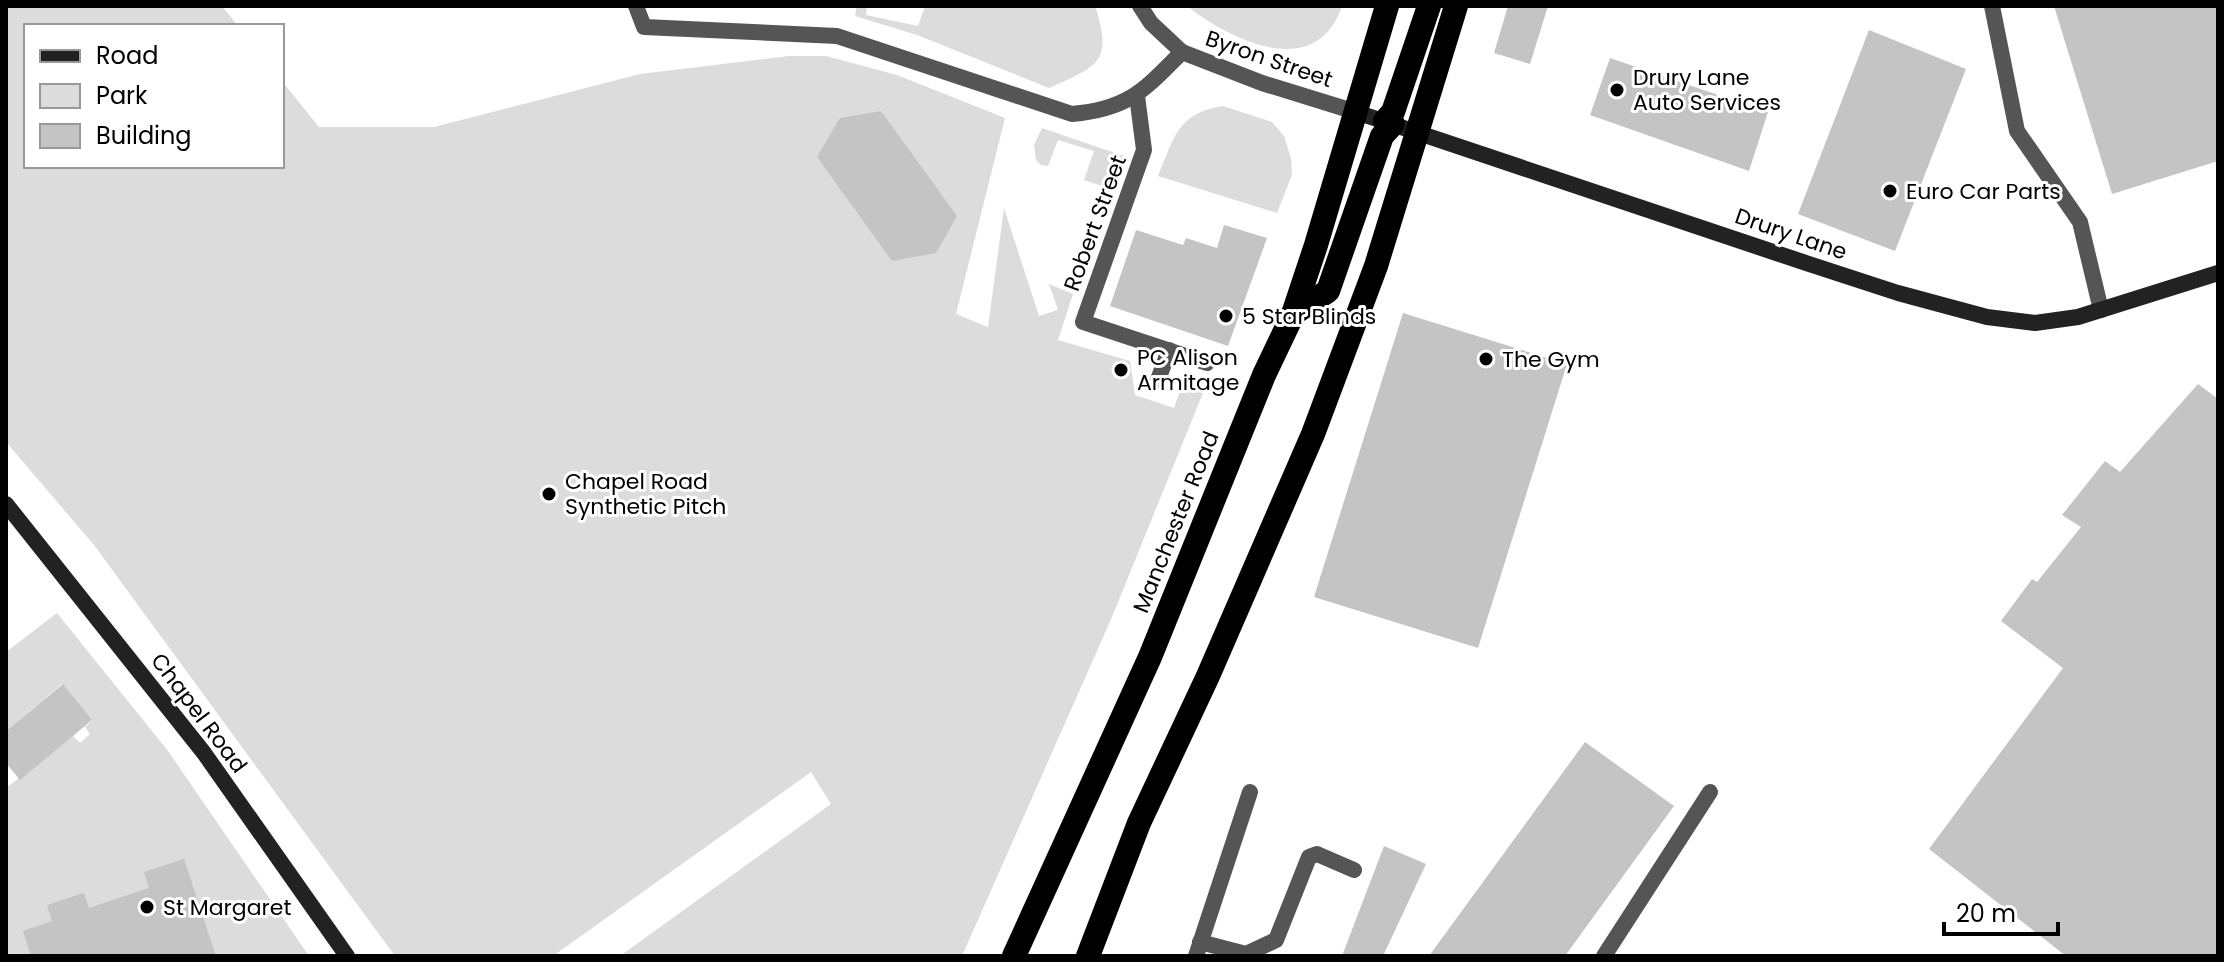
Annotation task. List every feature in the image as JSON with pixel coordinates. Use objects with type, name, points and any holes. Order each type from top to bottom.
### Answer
[{"type":"highway","name":"Manchester Road","points":[[1014,956],[1150,657],[1264,375],[1293,314],[1387,6]]},
{"type":"highway","points":[[1293,314],[1328,291],[1429,6]]},
{"type":"highway","points":[[1088,956],[1139,823],[1208,676],[1313,434],[1376,266],[1456,6]]},
{"type":"main road","name":"Drury Lane","points":[[1356,112],[1898,293],[1987,317],[2035,323],[2101,310],[2218,273]]},
{"type":"main road","name":"Chapel Road","points":[[6,504],[204,753],[347,956]]},
{"type":"street","points":[[636,6],[644,27],[837,36],[1072,114],[1101,111],[1137,96],[1182,52]]},
{"type":"street","name":"Byron Street","points":[[1140,6],[1151,23],[1182,52],[1262,83],[1356,112]]},
{"type":"street","points":[[1992,6],[2017,131],[2080,222],[2101,310]]},
{"type":"street","name":"Robert Street","points":[[1137,96],[1144,150],[1083,322],[1207,363]]},
{"type":"street","points":[[1158,380],[1169,350]]},
{"type":"street","points":[[1250,792],[1198,949],[1246,954],[1276,940],[1309,857],[1317,854],[1354,870]]},
{"type":"street","points":[[1604,956],[1710,792]]},
{"type":"green space","name":"Chapel Road Synthetic Pitch","points":[[6,6],[222,6],[236,24],[24,24],[24,168],[284,168],[284,83],[319,127],[434,127],[640,74],[789,56],[826,56],[897,75],[1005,118],[956,314],[988,327],[1004,208],[1039,316],[1058,310],[1049,284],[1073,294],[1058,340],[1130,361],[1135,395],[1174,408],[1184,380],[1205,388],[1112,617],[962,956],[620,956],[831,804],[811,772],[553,956],[395,956],[94,545],[6,442]]},
{"type":"green space","points":[[857,6],[867,6],[866,15],[918,26],[925,6],[1095,6],[1103,40],[1097,60],[1090,67],[1049,88],[917,35],[855,16]]},
{"type":"green space","points":[[1187,6],[1342,6],[1330,29],[1313,43],[1293,49],[1272,48],[1249,41]]},
{"type":"green space","points":[[1223,106],[1272,122],[1284,136],[1291,158],[1292,175],[1277,213],[1158,176],[1173,139],[1186,121],[1208,109]]},
{"type":"green space","points":[[1042,128],[1124,156],[1111,189],[1084,180],[1094,151],[1058,140],[1048,166],[1041,165],[1036,160],[1034,145]]},
{"type":"green space","points":[[57,613],[168,751],[309,956],[6,956],[6,788],[73,736],[80,743],[90,734],[85,727],[92,721],[62,684],[6,731],[6,652]]},
{"type":"building","points":[[1508,6],[1548,6],[1530,64],[1494,53]]},
{"type":"building","points":[[2054,6],[2218,6],[2218,161],[2112,194]]},
{"type":"building","points":[[1869,30],[1966,69],[1895,251],[1798,214]]},
{"type":"building","points":[[1610,58],[1768,112],[1749,171],[1590,115]]},
{"type":"building","points":[[881,111],[957,216],[936,253],[892,261],[817,157],[840,118]]},
{"type":"building","points":[[1224,225],[1267,238],[1228,346],[1110,306],[1136,230],[1183,245],[1186,238],[1217,248]]},
{"type":"building","points":[[1403,313],[1567,364],[1478,648],[1314,597]]},
{"type":"building","points":[[2198,384],[2218,399],[2218,956],[2066,956],[1929,849],[2063,668],[2001,621],[2032,579],[2037,582],[2081,527],[2062,515],[2105,461],[2120,472]]},
{"type":"building","points":[[63,684],[92,720],[20,780],[6,763],[6,731]]},
{"type":"building","points":[[1585,742],[1674,806],[1565,956],[1429,956]]},
{"type":"building","points":[[1384,846],[1426,864],[1383,956],[1342,956]]},
{"type":"building","name":"St Margaret","points":[[184,859],[216,956],[31,956],[23,931],[52,921],[47,905],[84,893],[89,908],[149,888],[144,872]]},
{"type":"place","name":"Drury Lane Auto Services","points":[[1617,90]]},
{"type":"place","name":"Euro Car Parts","points":[[1890,191]]},
{"type":"place","name":"5 Star Blinds","points":[[1226,316]]},
{"type":"place","name":"The Gym","points":[[1486,359]]},
{"type":"place","name":"PC Alison Armitage","points":[[1121,370]]},
{"type":"place","name":"Chapel Road Synthetic Pitch","points":[[549,494]]},
{"type":"place","name":"St Margaret","points":[[147,907]]}]
